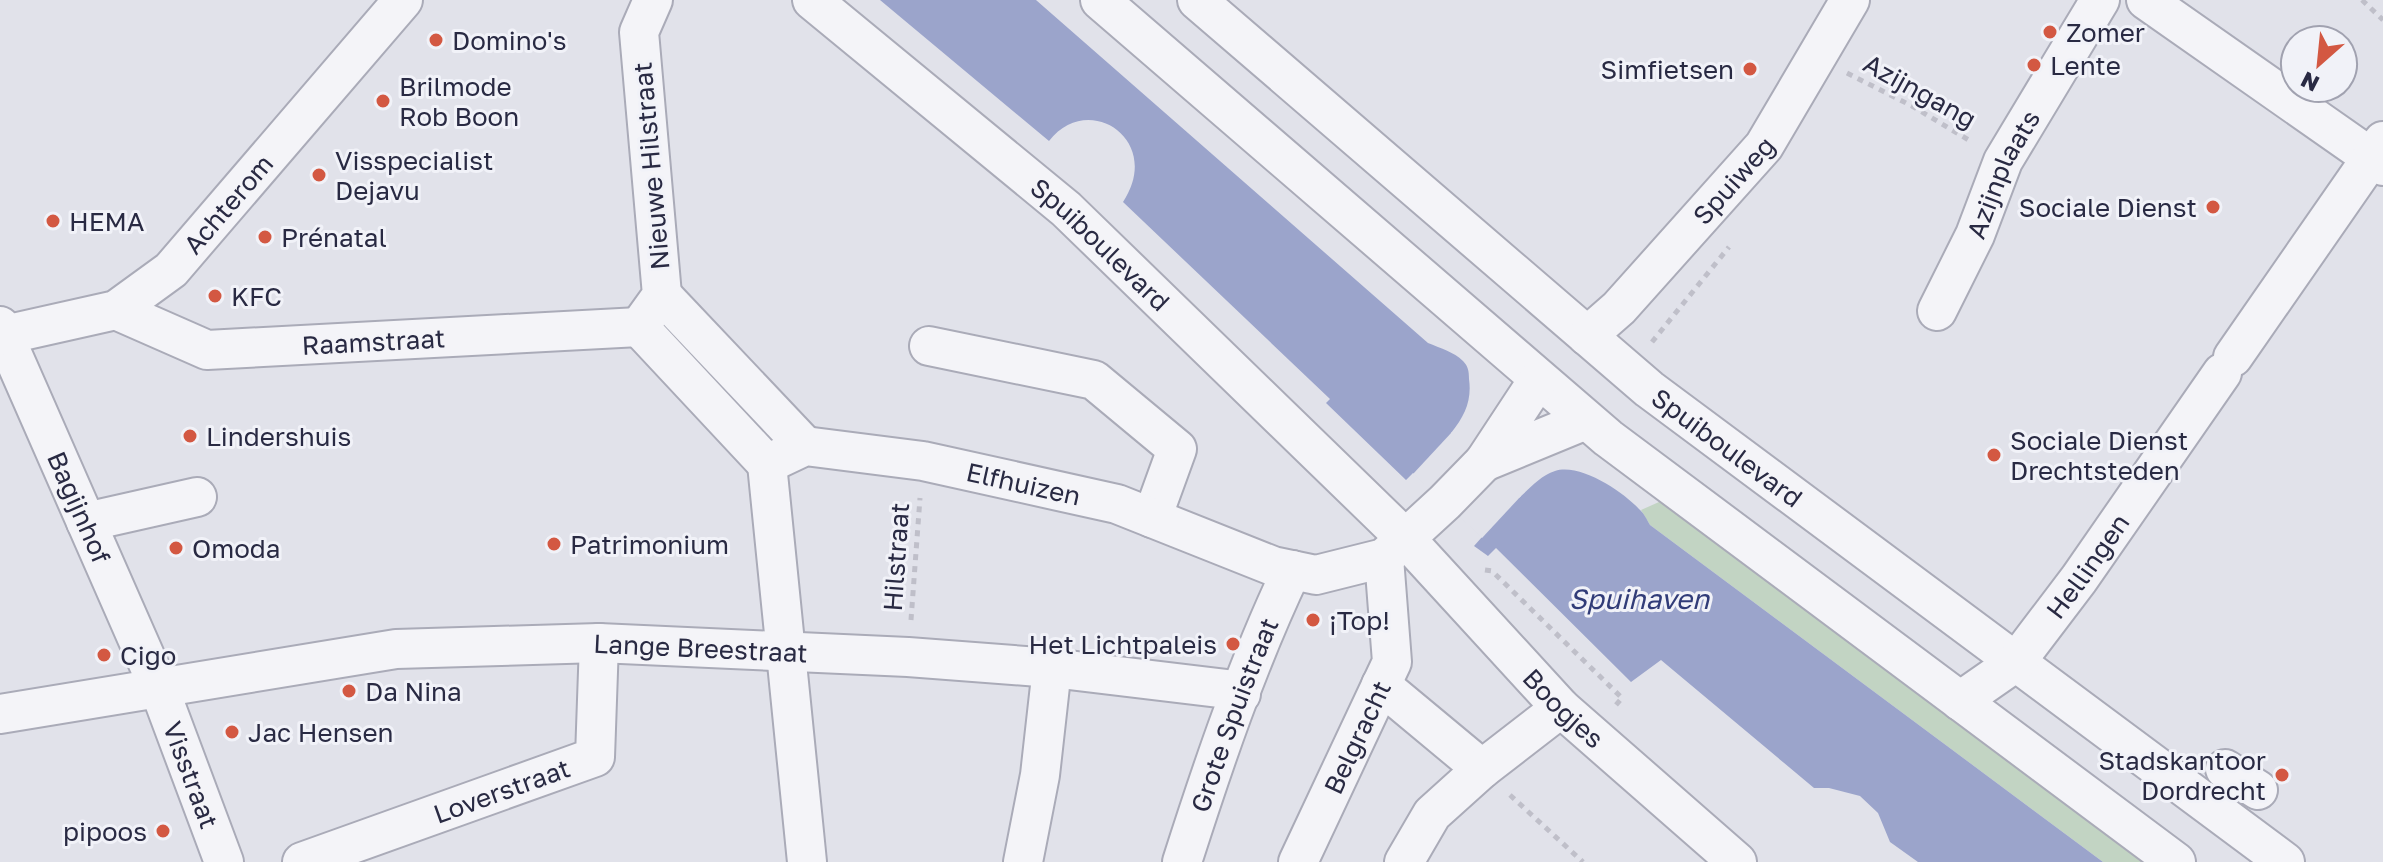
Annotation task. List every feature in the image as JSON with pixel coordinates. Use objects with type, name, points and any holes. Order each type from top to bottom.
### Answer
[{"type":"street","name":"Achterom","points":[[1,332],[116,310],[171,270],[403,0]]},
{"type":"street","name":"Nieuwe Hilstraat","points":[[639,327],[662,295],[639,32],[653,0]]},
{"type":"street","name":"Spuiboulevard","points":[[812,0],[1066,209],[1395,549]]},
{"type":"street","points":[[1100,0],[1586,420],[2176,862]]},
{"type":"street","name":"Spuiboulevard","points":[[1197,0],[1649,389],[2016,662],[2274,818]]},
{"type":"street","name":"Spuiweg","points":[[1587,336],[1619,308],[1764,146],[1850,0]]},
{"type":"street","name":"Azijnplaats","points":[[1937,311],[1975,235],[2003,161],[2100,0]]},
{"type":"street","points":[[2146,0],[2379,155]]},
{"type":"street","name":"Hellingen","points":[[1960,701],[2016,662],[2079,579],[2227,365],[2379,155]]},
{"type":"street","points":[[662,295],[805,446],[767,464]]},
{"type":"street","name":"Raamstraat","points":[[116,310],[207,350],[639,327]]},
{"type":"street","points":[[639,327],[767,464],[807,862]]},
{"type":"street","name":"Bagijnhof","points":[[1,332],[159,688]]},
{"type":"street","points":[[929,346],[1094,380],[1177,449],[1152,518]]},
{"type":"street","points":[[1395,549],[1484,462],[1538,380]]},
{"type":"street","points":[[1484,462],[1586,420]]},
{"type":"street","name":"Elfhuizen","points":[[805,446],[923,461],[1117,504],[1282,568],[1316,575],[1395,549]]},
{"type":"street","points":[[86,522],[197,497]]},
{"type":"street","name":"Belgracht","points":[[1298,862],[1392,662],[1395,549]]},
{"type":"street","name":"Boogjes","points":[[1395,549],[1561,708],[1737,862]]},
{"type":"street","name":"Grote Spuistraat","points":[[1182,862],[1279,597],[1282,568]]},
{"type":"street","name":"Lange Breestraat","points":[[0,714],[396,649],[599,643],[785,650],[1052,668],[1227,689],[1241,694]]},
{"type":"street","name":"Loverstraat","points":[[302,862],[595,757],[599,643]]},
{"type":"street","points":[[1023,862],[1040,775],[1052,668]]},
{"type":"street","points":[[1381,685],[1482,769]]},
{"type":"street","name":"Visstraat","points":[[159,688],[224,862]]},
{"type":"street","points":[[1404,862],[1432,814],[1482,769],[1561,708]]},
{"type":"street","points":[[2216,776],[2274,818]]},
{"type":"path","points":[[2362,0],[2383,20]]},
{"type":"path","name":"Azijngang","points":[[1816,57],[1912,106],[2003,161]]},
{"type":"path","name":"Hilstraat","points":[[908,657],[923,461]]},
{"type":"path","points":[[1482,769],[1583,862]]},
{"type":"green space","points":[[1668,498],[2143,862],[2103,862],[1650,525],[1641,510]]},
{"type":"water","name":"Spuihaven","points":[[880,0],[1036,0],[1428,343],[1463,361],[1469,374],[1468,401],[1464,414],[1451,433],[1519,498],[1555,471],[1576,471],[1612,487],[1641,511],[1650,525],[2103,862],[1918,862],[1890,842],[1878,813],[1860,796],[1829,788],[1814,788],[1661,660],[1631,682],[1496,548],[1488,556],[1474,546],[1482,537],[1413,473],[1406,480],[1326,403],[1330,399],[1123,202],[1133,179],[1134,159],[1128,142],[1116,129],[1100,122],[1083,120],[1065,126],[1049,141]]},
{"type":"pier","points":[[1452,432],[1521,496],[1482,538],[1413,474]]},
{"type":"place","name":"Zomer","points":[[2050,32]]},
{"type":"place","name":"Domino's","points":[[436,40]]},
{"type":"place","name":"Lente","points":[[2034,65]]},
{"type":"place","name":"Simfietsen","points":[[1750,69]]},
{"type":"place","name":"Brilmode Rob Boon","points":[[383,101]]},
{"type":"place","name":"Visspecialist Dejavu","points":[[319,175]]},
{"type":"place","name":"Sociale Dienst","points":[[2213,207]]},
{"type":"place","name":"HEMA","points":[[53,221]]},
{"type":"place","name":"Prénatal","points":[[265,237]]},
{"type":"place","name":"KFC","points":[[215,296]]},
{"type":"place","name":"Lindershuis","points":[[190,436]]},
{"type":"place","name":"Sociale Dienst Drechtsteden","points":[[1994,455]]},
{"type":"place","name":"Patrimonium","points":[[554,544]]},
{"type":"place","name":"Omoda","points":[[176,548]]},
{"type":"place","name":"¡Top!","points":[[1313,620]]},
{"type":"place","name":"Het Lichtpaleis","points":[[1233,644]]},
{"type":"place","name":"Cigo","points":[[104,655]]},
{"type":"place","name":"Da Nina","points":[[349,691]]},
{"type":"place","name":"Jac Hensen","points":[[232,732]]},
{"type":"place","name":"Stadskantoor Dordrecht","points":[[2282,775]]},
{"type":"place","name":"pipoos","points":[[163,831]]}]
